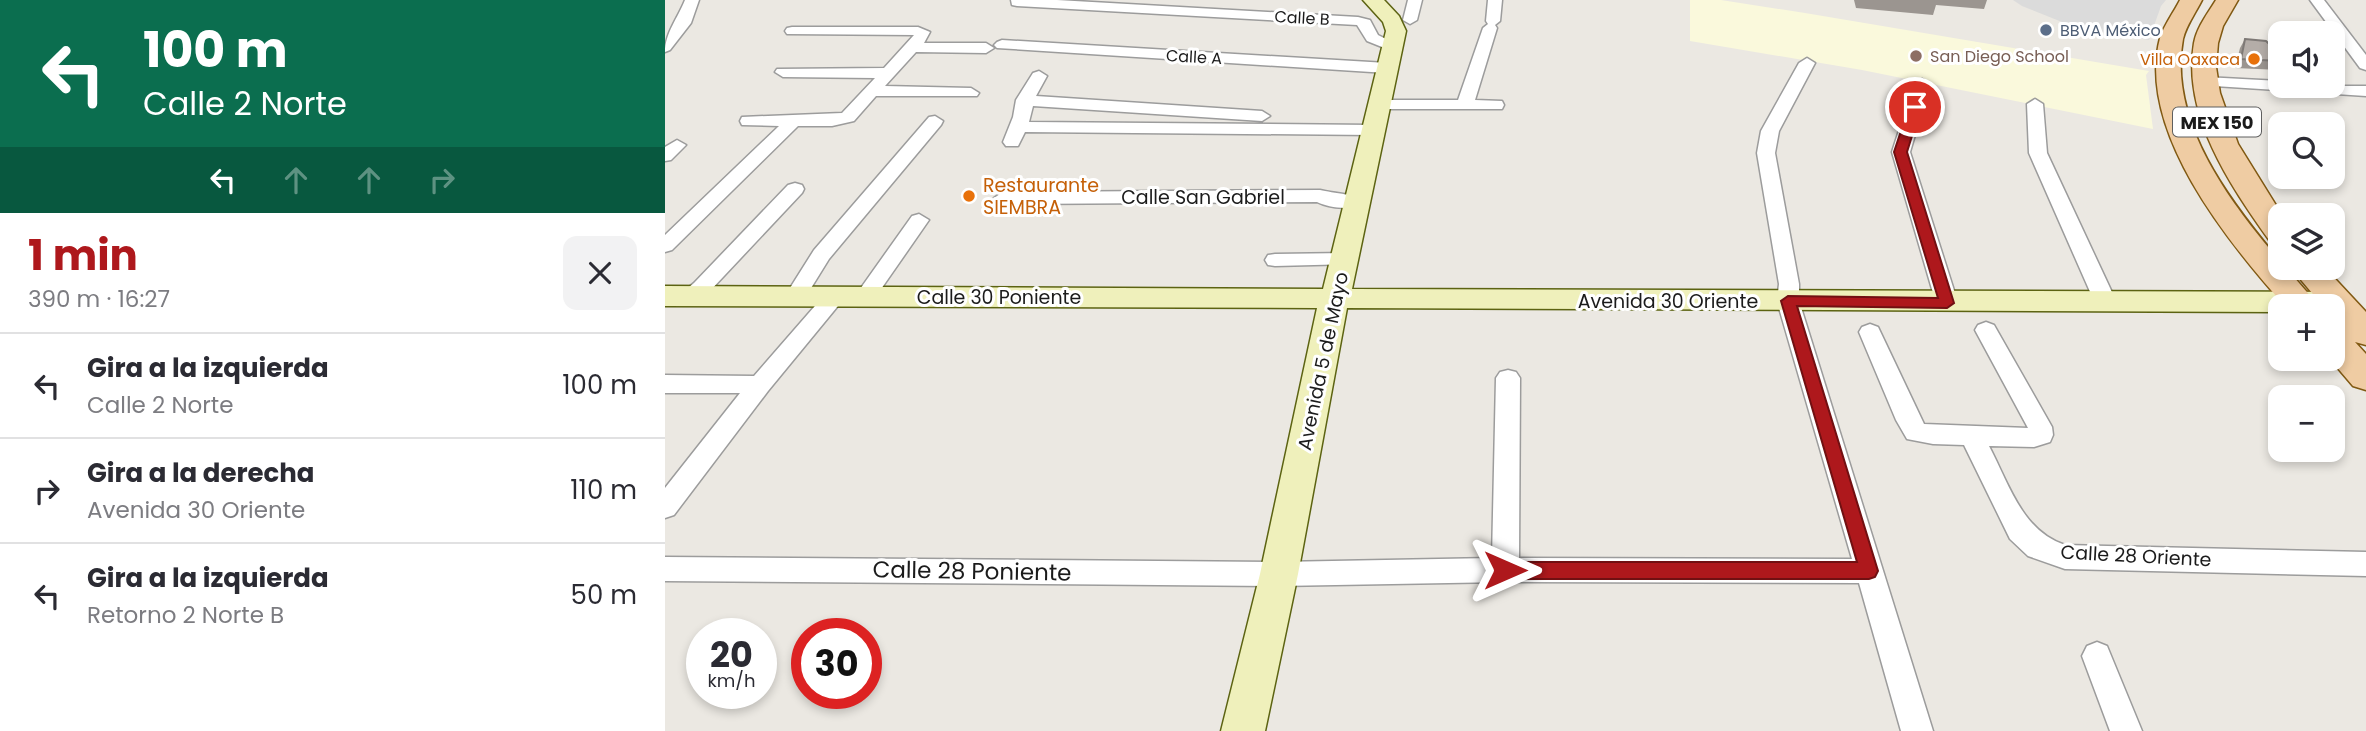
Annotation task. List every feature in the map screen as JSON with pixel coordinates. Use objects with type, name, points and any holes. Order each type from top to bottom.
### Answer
[{"type":"main road","name":"MEX 150","points":[[2190,0],[2173,34],[2168,64],[2171,94],[2182,135],[2231,219],[2293,294]]},
{"type":"main road","name":"MEX 150","points":[[2227,0],[2206,43],[2205,82],[2226,152],[2268,215]]},
{"type":"main road","points":[[2318,280],[2330,294]]},
{"type":"main road","points":[[2345,311],[2366,333]]},
{"type":"main road","points":[[2345,353],[2366,377]]},
{"type":"street","points":[[665,47],[684,23],[692,0]]},
{"type":"street","name":"Avenida 5 de Mayo","points":[[1243,731],[1279,574],[1334,299],[1346,259],[1396,25],[1373,0]]},
{"type":"street","points":[[1410,20],[1415,0]]},
{"type":"street","points":[[1465,105],[1491,24],[1495,0]]},
{"type":"street","points":[[2317,0],[2366,65]]},
{"type":"street","name":"Calle B","points":[[1017,2],[1357,21],[1365,23],[1370,34]]},
{"type":"street","points":[[748,121],[842,120],[848,117],[913,47],[923,32],[792,31]]},
{"type":"street","points":[[1370,34],[1390,57]]},
{"type":"street","name":"Calle A","points":[[913,47],[1390,57]]},
{"type":"street","points":[[1807,63],[1770,131],[1766,153],[1789,284],[1788,301],[1917,731]]},
{"type":"street","points":[[783,72],[889,73]]},
{"type":"street","points":[[1039,76],[1024,100],[1025,112],[1016,135],[1376,119],[1465,105],[1496,105]]},
{"type":"street","points":[[2205,82],[2268,85]]},
{"type":"street","points":[[1922,85],[1901,152],[1947,303]]},
{"type":"street","points":[[872,91],[971,93]]},
{"type":"street","points":[[2359,91],[2366,104]]},
{"type":"street","points":[[1024,100],[1376,119]]},
{"type":"street","points":[[2035,104],[2038,153],[2106,303]]},
{"type":"street","points":[[1141,128],[1154,109]]},
{"type":"street","points":[[665,246],[794,121]]},
{"type":"street","points":[[796,296],[821,256],[935,121]]},
{"type":"street","points":[[677,296],[701,288],[795,189]]},
{"type":"street","name":"Calle San Gabriel","points":[[1003,198],[1320,196],[1330,201],[1358,196]]},
{"type":"street","points":[[865,297],[919,220]]},
{"type":"street","points":[[1275,260],[1346,259]]},
{"type":"street","name":"Calle 30 Poniente","points":[[677,296],[1334,299]]},
{"type":"street","points":[[665,507],[835,296]]},
{"type":"street","name":"Avenida 30 Oriente","points":[[1334,299],[2268,305]]},
{"type":"street","points":[[1870,332],[1908,420],[1916,432],[2034,438],[2041,435],[2040,428],[1986,330]]},
{"type":"street","points":[[1505,570],[1508,378]]},
{"type":"street","points":[[665,384],[760,386]]},
{"type":"street","name":"Calle 28 Oriente","points":[[1972,436],[2019,531],[2038,548],[2065,557],[2366,564]]},
{"type":"street","name":"Calle 28 Poniente","points":[[665,569],[1279,574]]},
{"type":"street","points":[[1279,574],[1505,570],[1869,571]]},
{"type":"street","points":[[2097,656],[2126,731]]},
{"type":"shaded area","name":"San Diego School","points":[[1690,0],[1721,0],[2149,71],[2146,75],[2153,129],[1862,70],[1690,41]]},
{"type":"shaded area","points":[[2013,0],[2166,0],[2161,6],[2149,40],[2077,28]]},
{"type":"building","points":[[2245,39],[2268,43],[2268,60],[2241,59]]},
{"type":"place","name":"BBVA México","points":[[2046,30]]},
{"type":"place","name":"San Diego School","points":[[1916,56]]},
{"type":"place","name":"Villa Oaxaca","points":[[2254,59]]},
{"type":"place","name":"Restaurante SIEMBRA","points":[[969,196]]},
{"type":"route","points":[[1505,570],[1869,571],[1788,301],[1947,303],[1901,152],[1915,107]]}]
